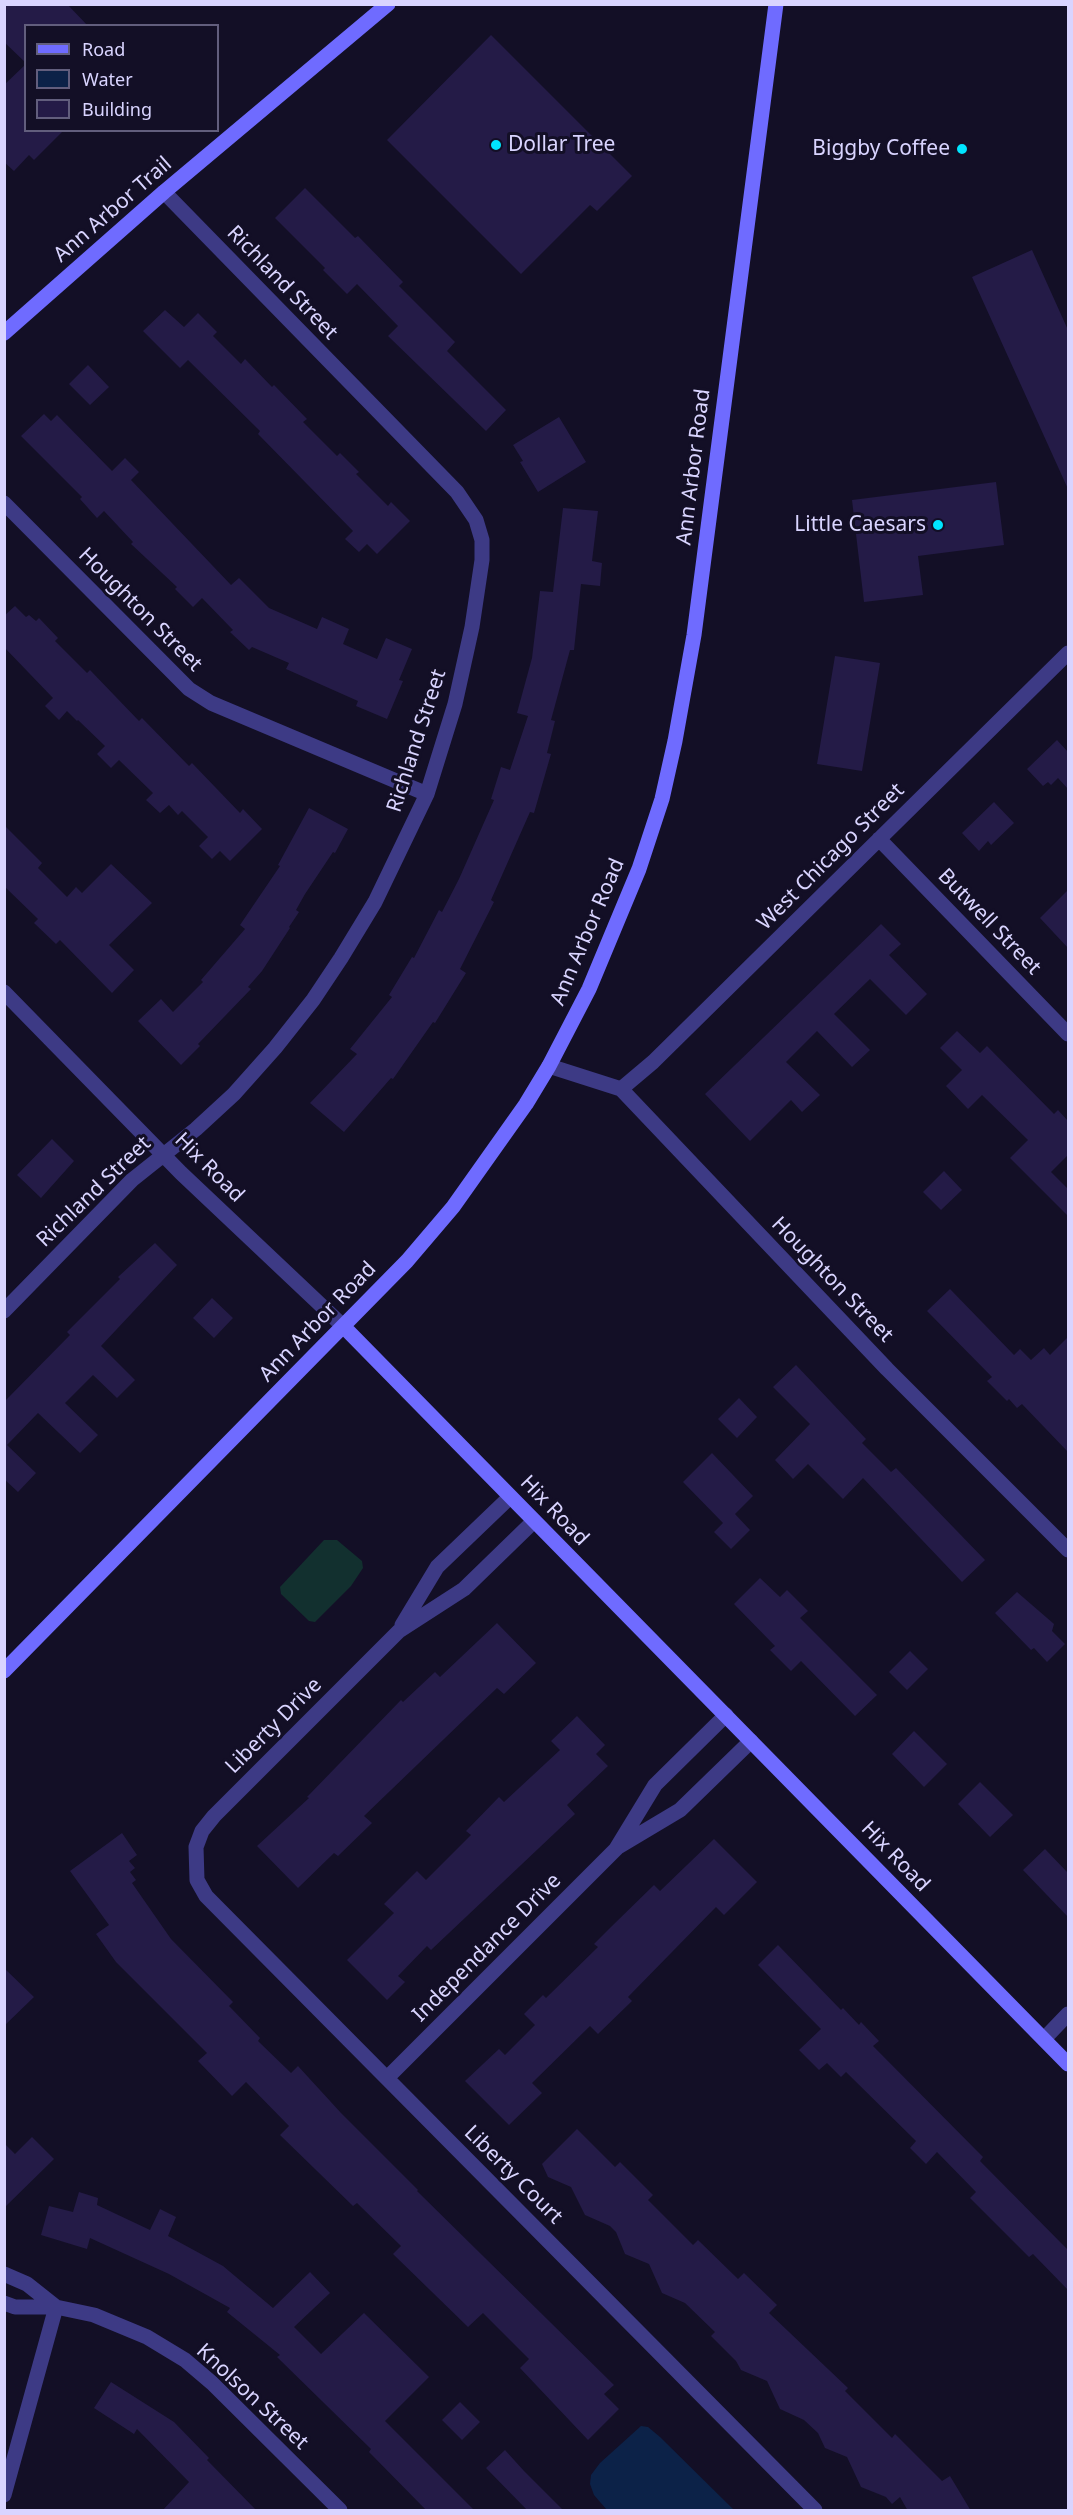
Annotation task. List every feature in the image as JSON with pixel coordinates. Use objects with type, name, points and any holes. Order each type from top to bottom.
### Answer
[{"type":"main road","name":"Ann Arbor Trail","points":[[4,333],[164,192],[388,4]]},
{"type":"main road","name":"Ann Arbor Road","points":[[4,1671],[407,1262],[453,1207],[498,1147],[549,1066],[589,989],[639,869],[662,799],[675,741],[694,635],[776,4]]},
{"type":"main road","name":"Hix Road","points":[[344,1327],[1068,2064]]},
{"type":"street","name":"Richland Street","points":[[4,1311],[132,1180],[196,1129],[234,1094],[313,1000],[375,902],[427,794],[455,704],[472,627],[483,560],[482,540],[476,520],[457,492],[164,192]]},
{"type":"street","name":"Houghton Street","points":[[4,502],[189,689],[211,703],[427,794]]},
{"type":"street","name":"West Chicago Street","points":[[621,1089],[653,1062],[1068,653]]},
{"type":"street","name":"Butwell Street","points":[[879,839],[1068,1034]]},
{"type":"street","name":"Hix Road","points":[[4,992],[188,1180],[344,1327]]},
{"type":"street","name":"Houghton Street","points":[[549,1066],[621,1089],[887,1369],[1068,1550]]},
{"type":"street","points":[[399,1630],[437,1567],[510,1497]]},
{"type":"street","points":[[399,1630],[464,1589],[534,1521]]},
{"type":"street","name":"Liberty Drive","points":[[195,1862],[196,1847],[202,1831],[214,1816],[399,1630]]},
{"type":"street","points":[[616,1849],[655,1785],[726,1714]]},
{"type":"street","points":[[616,1849],[680,1810],[751,1741]]},
{"type":"street","name":"Independance Drive","points":[[387,2078],[616,1849]]},
{"type":"street","name":"Liberty Court","points":[[195,1862],[197,1880],[206,1896],[815,2511]]},
{"type":"street","points":[[1044,2039],[1068,2014]]},
{"type":"street","name":"Knolson Street","points":[[4,2274],[27,2284],[56,2307]]},
{"type":"street","name":"Knolson Street","points":[[4,2303],[15,2307],[56,2307],[94,2315],[147,2337],[185,2360],[212,2383],[340,2511]]},
{"type":"street","points":[[4,2495],[56,2307]]},
{"type":"green space","points":[[324,1540],[337,1540],[362,1561],[363,1568],[351,1586],[315,1622],[309,1621],[281,1594],[280,1587]]},
{"type":"water","points":[[641,2426],[648,2427],[660,2437],[734,2510],[607,2510],[594,2495],[590,2484],[591,2475],[600,2463]]},
{"type":"building","points":[[4,4],[67,4],[86,24],[24,24],[24,61],[4,42]]},
{"type":"building","points":[[491,35],[632,176],[597,211],[590,205],[521,274],[387,140]]},
{"type":"building","points":[[24,66],[24,132],[62,132],[34,160],[29,155],[14,171],[4,162],[4,85]]},
{"type":"building","points":[[305,188],[355,238],[358,236],[403,282],[399,286],[455,342],[447,351],[506,410],[486,431],[388,336],[398,326],[357,284],[347,294],[323,270],[325,268],[275,218]]},
{"type":"building","points":[[1032,250],[1068,330],[1068,489],[972,277]]},
{"type":"building","points":[[165,310],[184,327],[198,313],[217,332],[213,336],[241,364],[245,359],[272,387],[274,385],[307,419],[303,422],[337,456],[340,453],[359,472],[356,474],[388,506],[391,502],[410,521],[377,554],[367,544],[359,552],[345,539],[353,531],[258,434],[260,431],[188,360],[180,368],[143,331]]},
{"type":"building","points":[[88,365],[109,387],[90,405],[69,384]]},
{"type":"building","points":[[44,414],[51,421],[57,415],[112,471],[125,458],[139,472],[131,480],[231,585],[239,578],[269,608],[317,629],[322,617],[349,629],[343,644],[377,659],[386,638],[412,649],[399,680],[403,681],[387,719],[356,706],[358,701],[286,669],[289,663],[252,647],[249,650],[230,632],[233,630],[202,598],[193,607],[175,589],[177,587],[131,544],[133,542],[104,511],[97,518],[80,499],[82,497],[21,436]]},
{"type":"building","points":[[559,417],[586,462],[538,492],[520,462],[523,461],[513,445]]},
{"type":"building","points":[[996,482],[1004,545],[918,556],[923,595],[864,602],[852,500]]},
{"type":"building","points":[[563,508],[598,511],[592,561],[602,563],[600,586],[581,584],[574,650],[570,650],[551,720],[555,721],[547,753],[551,754],[534,813],[530,812],[491,900],[494,902],[460,969],[466,973],[435,1023],[433,1022],[393,1079],[391,1078],[344,1132],[310,1103],[357,1054],[350,1049],[392,997],[389,995],[412,957],[414,958],[439,910],[442,912],[459,879],[494,800],[491,799],[501,767],[510,770],[528,716],[517,713],[532,658],[540,591],[553,592]]},
{"type":"building","points":[[15,606],[26,617],[29,615],[36,621],[39,618],[58,638],[55,641],[87,673],[90,670],[139,721],[142,718],[189,766],[192,763],[240,813],[243,809],[262,829],[230,861],[220,851],[212,859],[199,846],[208,837],[182,811],[178,815],[169,805],[160,813],[146,800],[153,793],[119,760],[111,768],[97,754],[105,746],[78,720],[67,711],[59,720],[45,706],[53,698],[4,647],[4,616]]},
{"type":"building","points":[[835,656],[880,663],[862,771],[817,764]]},
{"type":"building","points":[[1057,740],[1068,752],[1068,789],[1058,778],[1051,785],[1048,782],[1043,786],[1027,769]]},
{"type":"building","points":[[994,802],[1014,823],[991,845],[988,841],[979,851],[962,833]]},
{"type":"building","points":[[309,808],[348,829],[335,853],[333,852],[305,894],[290,928],[262,971],[248,987],[251,989],[181,1065],[138,1021],[161,999],[173,1012],[203,982],[201,980],[245,929],[240,925],[280,866],[278,865]]},
{"type":"building","points":[[4,825],[42,863],[38,868],[67,897],[76,887],[82,893],[111,864],[152,903],[109,945],[134,970],[112,993],[60,940],[56,944],[34,923],[38,919],[4,886]]},
{"type":"building","points":[[1068,890],[1068,948],[1040,918]]},
{"type":"building","points":[[881,924],[901,944],[889,955],[927,994],[906,1015],[870,979],[834,1014],[870,1050],[852,1067],[817,1031],[786,1062],[820,1095],[802,1112],[791,1100],[750,1141],[705,1094]]},
{"type":"building","points":[[957,1031],[980,1053],[987,1046],[1054,1114],[1058,1110],[1068,1121],[1068,1155],[1051,1172],[1068,1189],[1068,1216],[1010,1158],[1028,1140],[982,1095],[968,1109],[946,1086],[962,1070],[940,1048]]},
{"type":"building","points":[[52,1139],[74,1161],[41,1198],[17,1175]]},
{"type":"building","points":[[944,1171],[962,1190],[941,1210],[923,1192]]},
{"type":"building","points":[[155,1243],[177,1265],[101,1346],[135,1380],[117,1398],[93,1375],[65,1403],[98,1435],[80,1453],[38,1413],[7,1445],[36,1473],[18,1492],[4,1479],[4,1402],[70,1335],[67,1332],[120,1279],[118,1277]]},
{"type":"building","points":[[950,1289],[1014,1355],[1020,1349],[1031,1360],[1044,1348],[1050,1355],[1068,1337],[1068,1452],[1022,1404],[1017,1408],[987,1381],[992,1377],[927,1311]]},
{"type":"building","points":[[212,1298],[233,1318],[214,1338],[193,1318]]},
{"type":"building","points":[[796,1365],[866,1439],[862,1443],[891,1472],[896,1468],[985,1560],[962,1582],[863,1478],[843,1499],[808,1464],[793,1479],[775,1460],[810,1424],[773,1387]]},
{"type":"building","points":[[739,1398],[757,1417],[737,1438],[718,1419]]},
{"type":"building","points":[[712,1453],[753,1496],[735,1514],[750,1530],[731,1549],[714,1532],[723,1523],[683,1482]]},
{"type":"building","points":[[760,1578],[780,1597],[787,1590],[808,1611],[800,1618],[877,1695],[855,1716],[801,1661],[791,1671],[770,1650],[775,1646],[734,1604]]},
{"type":"building","points":[[1017,1592],[1054,1624],[1052,1631],[1065,1644],[1047,1662],[1034,1648],[1031,1650],[995,1613]]},
{"type":"building","points":[[497,1623],[536,1663],[504,1694],[497,1688],[364,1816],[372,1823],[338,1856],[334,1853],[298,1888],[257,1846],[309,1798],[307,1797],[401,1700],[403,1702],[435,1672],[440,1677]]},
{"type":"building","points":[[910,1651],[928,1669],[907,1690],[889,1672]]},
{"type":"building","points":[[577,1716],[605,1745],[596,1754],[608,1766],[567,1805],[575,1814],[431,1950],[427,1946],[398,1976],[405,1982],[387,2000],[347,1960],[394,1913],[384,1904],[417,1871],[426,1880],[471,1835],[466,1831],[499,1797],[504,1802],[560,1750],[551,1741]]},
{"type":"building","points":[[914,1731],[947,1764],[924,1787],[892,1754]]},
{"type":"building","points":[[980,1782],[1013,1815],[990,1837],[958,1804]]},
{"type":"building","points":[[122,1833],[137,1855],[129,1861],[135,1868],[130,1872],[136,1880],[132,1883],[171,1939],[233,2002],[229,2006],[260,2038],[258,2041],[291,2073],[298,2066],[417,2191],[614,2385],[604,2394],[619,2409],[588,2440],[520,2368],[529,2359],[483,2313],[468,2327],[393,2254],[401,2246],[357,2203],[353,2206],[280,2135],[289,2126],[246,2082],[232,2096],[198,2061],[207,2053],[116,1962],[96,1934],[109,1925],[70,1871]]},
{"type":"building","points":[[714,1839],[757,1882],[724,1915],[716,1907],[628,1997],[632,2001],[598,2034],[590,2026],[532,2083],[542,2093],[509,2125],[465,2081],[499,2049],[505,2055],[535,2025],[524,2014],[543,1995],[546,1998],[598,1947],[594,1944],[654,1885],[660,1891]]},
{"type":"building","points":[[1045,1849],[1068,1873],[1068,1917],[1023,1870]]},
{"type":"building","points":[[778,1945],[841,2010],[843,2008],[859,2025],[861,2022],[879,2041],[873,2046],[983,2157],[980,2161],[1068,2250],[1068,2290],[1033,2254],[1029,2257],[970,2198],[976,2192],[937,2152],[926,2164],[910,2148],[916,2141],[846,2072],[841,2077],[827,2063],[819,2070],[799,2050],[821,2029],[758,1965]]},
{"type":"building","points":[[4,1968],[34,1997],[4,2026]]},
{"type":"building","points":[[577,2129],[615,2167],[620,2162],[653,2195],[648,2200],[693,2245],[698,2240],[738,2279],[744,2273],[777,2305],[769,2313],[848,2388],[845,2391],[892,2438],[895,2434],[942,2481],[950,2476],[971,2511],[908,2511],[900,2497],[892,2504],[886,2497],[861,2487],[847,2457],[825,2448],[818,2433],[804,2420],[780,2409],[767,2381],[741,2370],[736,2361],[711,2336],[715,2332],[685,2303],[662,2293],[649,2264],[625,2254],[616,2232],[610,2226],[585,2215],[571,2187],[548,2177],[542,2164]]},
{"type":"building","points":[[32,2137],[54,2159],[4,2208],[4,2143],[15,2154]]},
{"type":"building","points":[[79,2192],[98,2198],[97,2205],[150,2230],[160,2209],[176,2217],[168,2236],[223,2266],[273,2308],[310,2272],[330,2293],[294,2327],[321,2354],[364,2313],[429,2377],[385,2421],[475,2511],[427,2511],[369,2452],[371,2449],[277,2357],[280,2355],[227,2312],[230,2308],[169,2274],[90,2238],[87,2249],[41,2235],[49,2206],[73,2212]]},
{"type":"building","points":[[111,2382],[174,2422],[257,2511],[162,2511],[189,2482],[137,2429],[134,2434],[94,2408]]},
{"type":"building","points":[[460,2402],[480,2422],[462,2440],[442,2420]]},
{"type":"building","points":[[505,2450],[564,2511],[528,2511],[486,2468]]},
{"type":"place","name":"Dollar Tree","points":[[496,145]]},
{"type":"place","name":"Biggby Coffee","points":[[962,149]]},
{"type":"place","name":"Little Caesars","points":[[938,525]]}]
